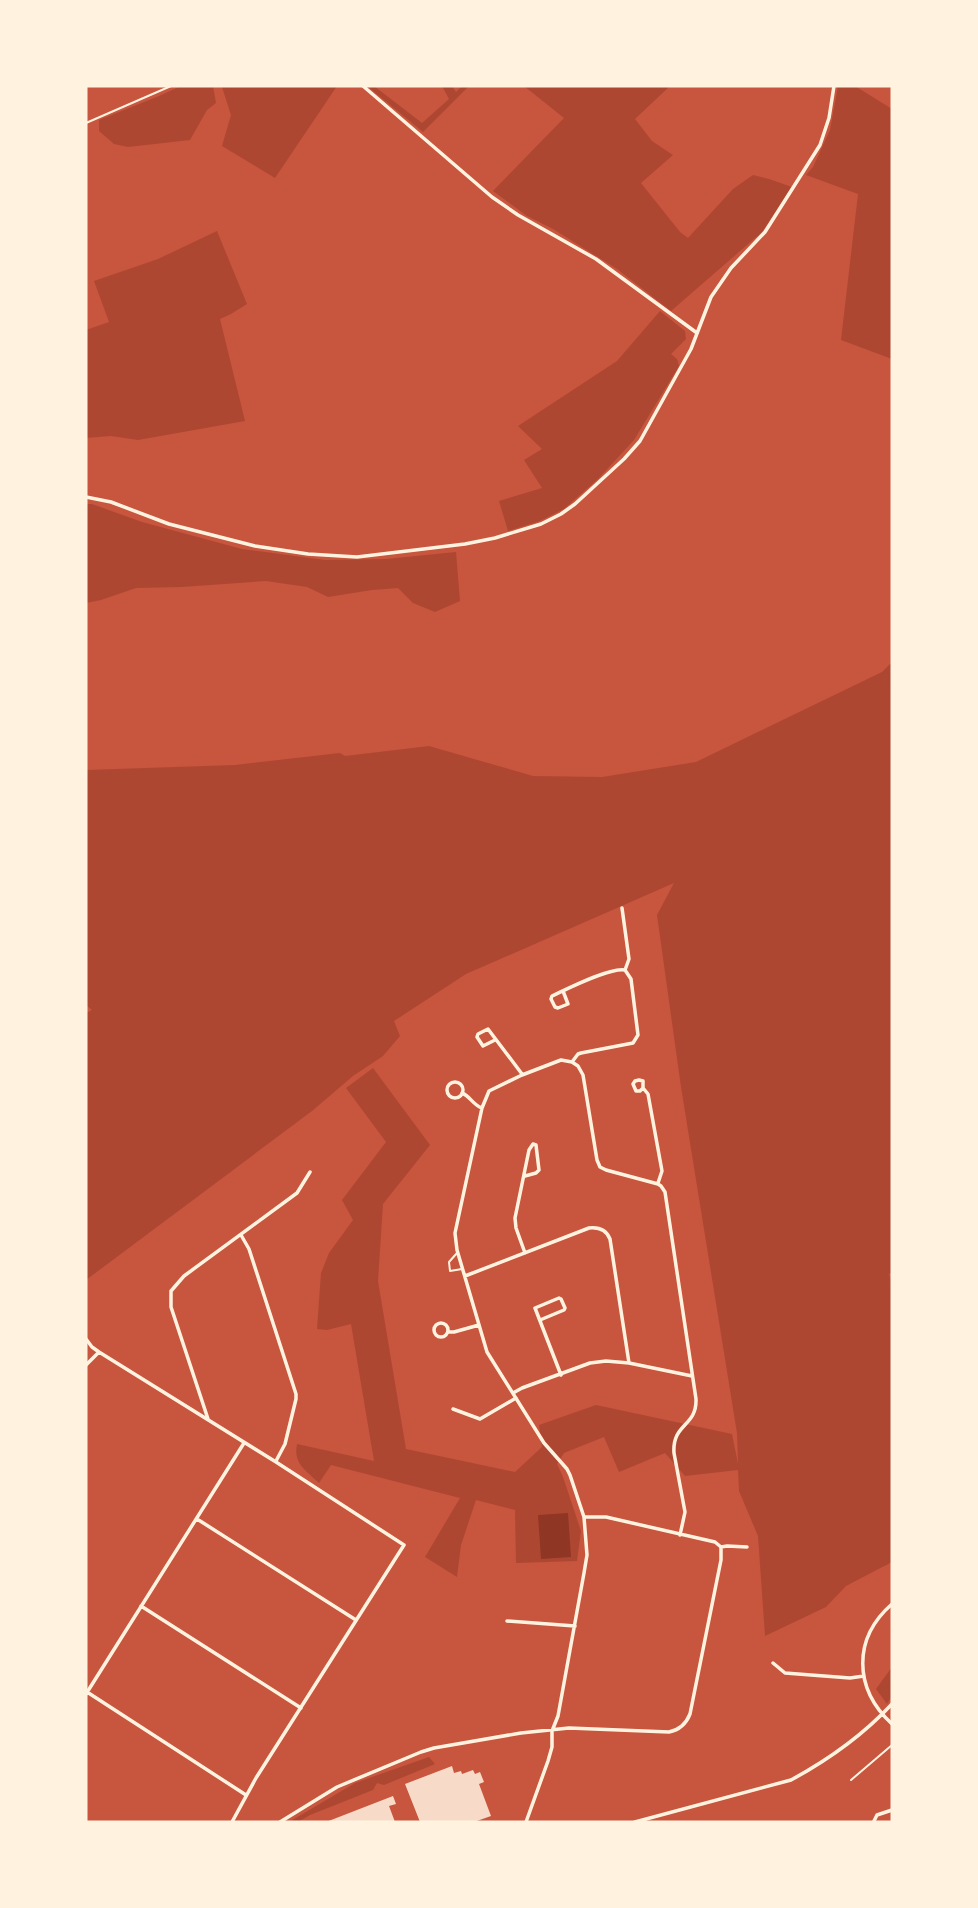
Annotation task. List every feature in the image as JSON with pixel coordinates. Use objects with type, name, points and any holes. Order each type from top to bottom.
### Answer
[{"type":"street","points":[[363,86],[492,197],[518,215],[596,259],[697,333]]},
{"type":"street","points":[[86,497],[111,502],[169,524],[255,546],[308,554],[357,557],[495,538],[541,524],[561,514],[624,459],[640,441],[691,349],[711,298],[731,268],[765,232],[820,145],[829,118],[834,86]]},
{"type":"street","points":[[622,908],[629,959],[625,970]]},
{"type":"street","points":[[563,991],[568,1004],[555,1007],[552,996],[563,991],[615,969],[625,970]]},
{"type":"street","points":[[572,1062],[578,1054],[628,1044],[636,1039],[639,1030],[631,979],[625,970]]},
{"type":"street","points":[[495,1040],[483,1046],[477,1037],[488,1030],[522,1075]]},
{"type":"street","points":[[526,1822],[548,1761],[552,1747],[552,1731],[558,1716],[587,1555],[584,1517],[567,1469],[544,1443],[487,1352],[457,1253],[455,1233],[482,1108],[489,1091],[561,1060],[578,1066],[583,1075],[600,1167],[658,1184],[665,1192],[696,1399],[696,1410],[692,1419],[679,1430],[674,1443],[685,1512],[680,1535]]},
{"type":"street","points":[[458,1083],[462,1093],[456,1098],[451,1097],[447,1087],[458,1083]]},
{"type":"street","points":[[643,1088],[648,1094],[662,1171],[658,1184]]},
{"type":"street","points":[[462,1093],[482,1108]]},
{"type":"street","points":[[525,1176],[538,1170],[537,1145],[530,1146],[515,1223],[525,1253]]},
{"type":"street","points":[[208,1419],[171,1307],[171,1291],[184,1276],[297,1193],[310,1172]]},
{"type":"street","points":[[465,1276],[589,1228],[602,1229],[608,1234],[629,1363]]},
{"type":"street","points":[[241,1235],[249,1249],[296,1399],[285,1444],[276,1462]]},
{"type":"street","points":[[540,1320],[564,1311],[561,1299],[535,1308],[561,1375]]},
{"type":"street","points":[[447,1332],[447,1327],[441,1323],[433,1330],[434,1334],[440,1337],[447,1332],[479,1325]]},
{"type":"street","points":[[86,1339],[99,1352],[404,1545],[246,1795],[232,1822]]},
{"type":"street","points":[[86,1364],[99,1352]]},
{"type":"street","points":[[513,1393],[598,1362],[629,1363],[693,1376]]},
{"type":"street","points":[[453,1409],[480,1419],[516,1398]]},
{"type":"street","points":[[244,1443],[86,1693],[246,1795]]},
{"type":"street","points":[[280,1822],[337,1787],[421,1752],[521,1733],[576,1728],[669,1732],[683,1726],[690,1714],[721,1560],[720,1547],[715,1542],[606,1517],[584,1517]]},
{"type":"street","points":[[197,1519],[356,1620]]},
{"type":"street","points":[[720,1547],[747,1547]]},
{"type":"street","points":[[892,1604],[869,1632],[863,1658],[864,1676],[870,1694],[892,1724]]},
{"type":"street","points":[[141,1606],[301,1708]]},
{"type":"street","points":[[507,1621],[575,1626]]},
{"type":"street","points":[[773,1663],[785,1673],[850,1678],[864,1676]]},
{"type":"street","points":[[635,1822],[790,1780],[859,1735],[892,1704]]},
{"type":"street","points":[[874,1821],[877,1815],[892,1810]]},
{"type":"lane","points":[[86,123],[171,86]]},
{"type":"lane","points":[[457,1253],[449,1262],[450,1270],[463,1269]]},
{"type":"path","points":[[851,1780],[892,1745]]},
{"type":"shaded area","points":[[181,86],[213,86],[216,103],[207,110],[190,140],[128,147],[114,144],[99,131],[99,120]]},
{"type":"shaded area","points":[[223,86],[337,86],[275,178],[222,146],[231,115]]},
{"type":"shaded area","points":[[367,86],[374,86],[422,123],[449,99],[442,86],[452,86],[456,92],[462,86],[469,86],[423,132]]},
{"type":"shaded area","points":[[524,86],[670,86],[635,119],[652,141],[673,155],[641,183],[680,232],[688,238],[733,189],[753,175],[792,187],[762,232],[671,311],[617,269],[527,216],[493,191],[564,118]]},
{"type":"shaded area","points":[[838,86],[855,86],[892,109],[892,359],[841,340],[858,194],[806,175],[813,167],[830,130]]},
{"type":"shaded area","points":[[217,231],[247,304],[220,319],[245,421],[138,440],[111,436],[86,438],[86,330],[109,322],[94,281],[158,259]]},
{"type":"shaded area","points":[[660,311],[685,331],[686,339],[671,354],[677,359],[679,366],[634,440],[598,479],[564,509],[540,521],[508,531],[499,501],[542,488],[524,460],[542,449],[518,426],[617,361]]},
{"type":"shaded area","points":[[86,504],[242,549],[325,560],[386,559],[456,552],[460,601],[435,612],[413,603],[398,588],[328,597],[307,587],[266,581],[136,588],[86,603]]},
{"type":"shaded area","points":[[892,662],[892,1272],[889,1274],[892,1285],[892,1562],[846,1586],[826,1607],[765,1636],[758,1536],[739,1491],[738,1470],[685,1476],[665,1453],[619,1472],[604,1437],[564,1453],[557,1464],[581,1531],[577,1561],[516,1563],[515,1510],[476,1500],[461,1545],[457,1577],[425,1557],[460,1498],[331,1465],[319,1483],[297,1457],[297,1444],[374,1461],[351,1324],[327,1330],[317,1329],[321,1273],[329,1253],[353,1220],[342,1200],[386,1142],[346,1088],[373,1068],[430,1145],[383,1204],[378,1281],[406,1449],[515,1472],[542,1447],[539,1425],[596,1405],[732,1434],[738,1464],[737,1433],[681,1087],[657,915],[674,883],[466,974],[394,1021],[400,1036],[383,1056],[86,1280],[86,1013],[92,1010],[86,1005],[86,770],[235,765],[429,746],[533,776],[602,777],[696,762],[882,672]]},
{"type":"shaded area","points":[[568,1513],[571,1557],[541,1559],[538,1515]]},
{"type":"shaded area","points":[[892,1667],[892,1696],[887,1704],[876,1689]]},
{"type":"shaded area","points":[[429,1757],[435,1764],[384,1785],[377,1783],[373,1790],[298,1822],[289,1822],[355,1783]]},
{"type":"building","points":[[452,1766],[454,1773],[461,1771],[462,1774],[473,1770],[475,1774],[480,1772],[484,1782],[479,1784],[491,1816],[474,1822],[420,1822],[405,1784]]},
{"type":"building","points":[[393,1796],[396,1804],[389,1806],[395,1822],[326,1822]]}]
